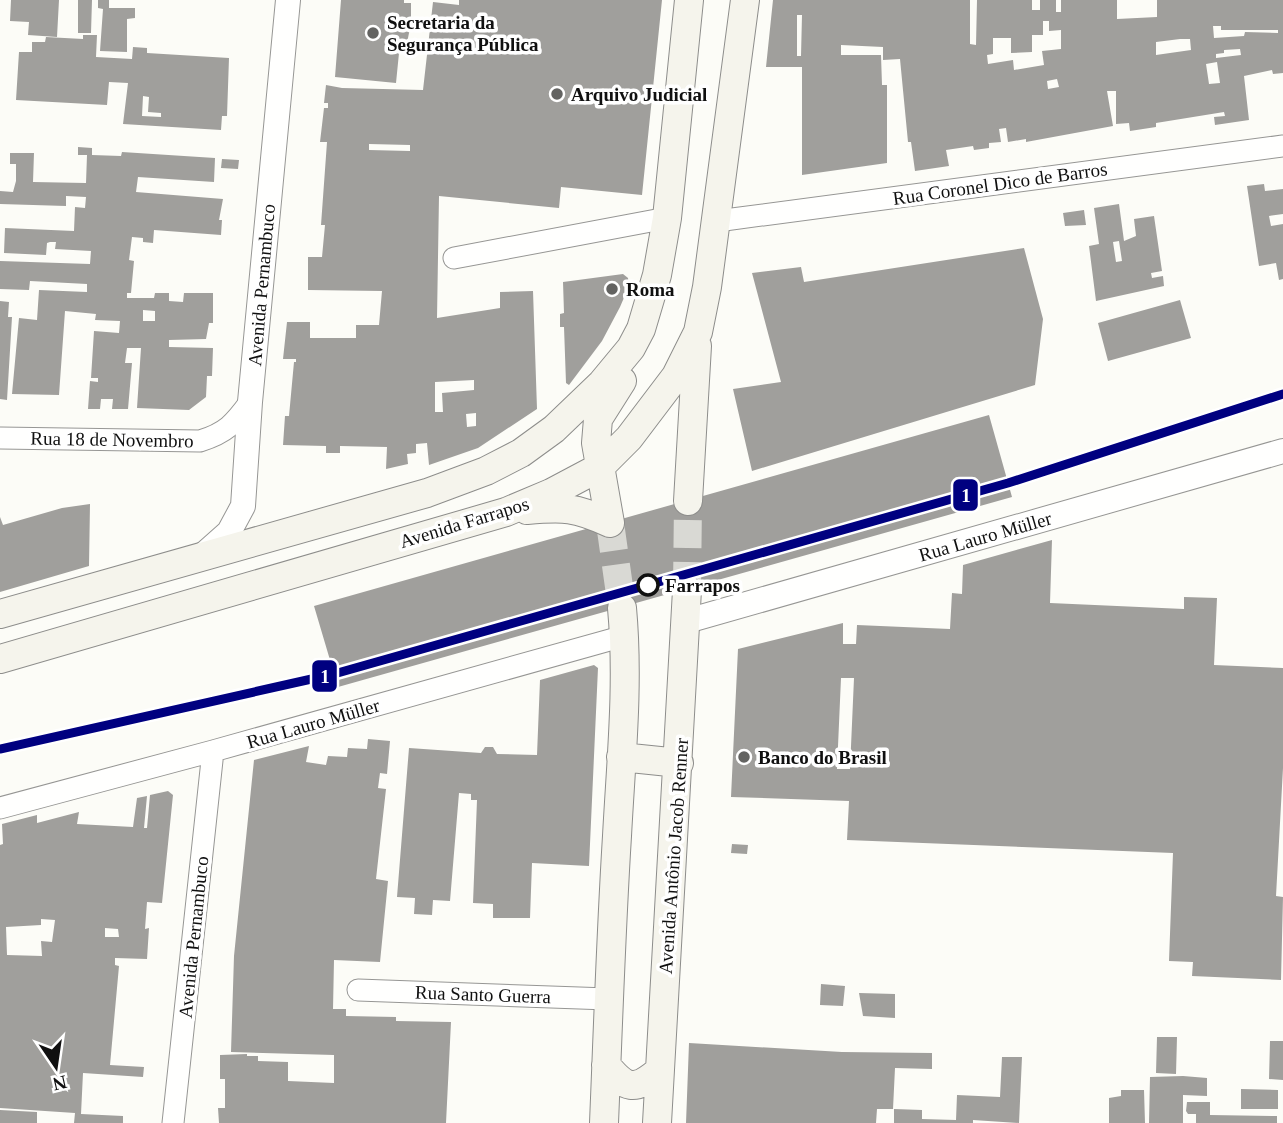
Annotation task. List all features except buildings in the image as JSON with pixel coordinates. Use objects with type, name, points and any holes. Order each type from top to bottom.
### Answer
[{"type":"main road","name":"Avenida Farrapos","points":[[0,614],[427,493],[486,471],[521,453],[584,403],[631,348],[641,329],[657,275],[667,218],[689,0]]},
{"type":"main road","name":"Avenida Farrapos","points":[[0,659],[506,512],[551,493],[600,467],[656,405],[676,376],[698,332],[708,286],[745,0]]},
{"type":"main road","points":[[688,500],[698,332]]},
{"type":"main road","points":[[506,512],[559,507],[584,511],[610,523],[596,443],[598,419],[623,380],[631,348]]},
{"type":"main road","name":"Avenida Antônio Jacob Renner","points":[[657,1123],[687,590]]},
{"type":"main road","points":[[604,1123],[621,757],[624,636],[622,608]]},
{"type":"main road","points":[[621,757],[679,762]]},
{"type":"main road","points":[[606,1065],[619,1081],[632,1086],[645,1083],[659,1071]]},
{"type":"street","name":"Avenida Pernambuco","points":[[202,556],[229,532],[243,506],[250,402],[288,0]]},
{"type":"street","name":"Rua Coronel Dico de Barros","points":[[717,221],[1283,146]]},
{"type":"street","points":[[454,258],[667,218]]},
{"type":"street","name":"Rua 18 de Novembro","points":[[0,438],[200,441],[219,435],[235,423],[250,402]]},
{"type":"street","name":"Rua Lauro Müller","points":[[687,621],[1283,451]]},
{"type":"street","name":"Rua Lauro Müller","points":[[0,808],[624,636]]},
{"type":"street","name":"Avenida Pernambuco","points":[[173,1123],[214,751]]},
{"type":"street","name":"Rua Santo Guerra","points":[[358,990],[608,999]]},
{"type":"tunnel","points":[[687,590],[688,501]]},
{"type":"tunnel","points":[[610,523],[622,608]]},
{"type":"transit line","name":"1","points":[[0,749],[334,674],[1008,483],[1283,394]]},
{"type":"place","name":"Secretaria da Segurança Pública","points":[[373,33]]},
{"type":"place","name":"Arquivo Judicial","points":[[557,94]]},
{"type":"place","name":"Roma","points":[[612,289]]},
{"type":"place","name":"Farrapos","points":[[648,585]]},
{"type":"place","name":"Banco do Brasil","points":[[744,757]]}]
